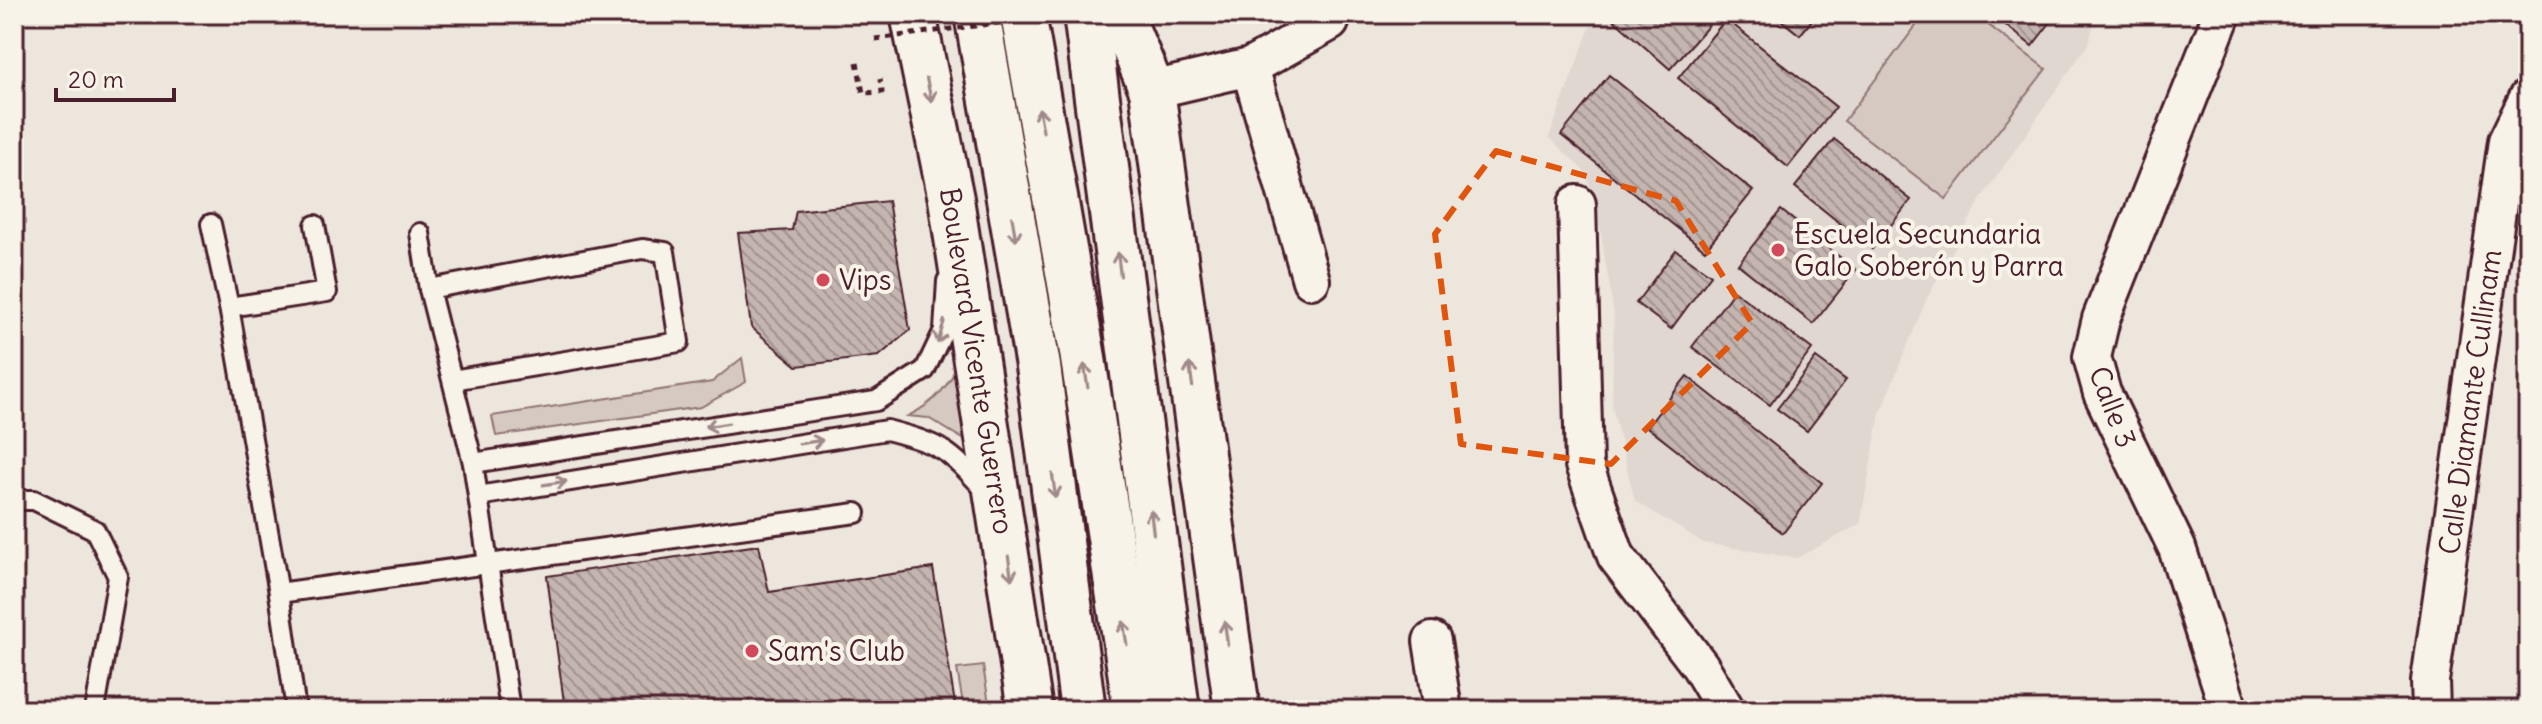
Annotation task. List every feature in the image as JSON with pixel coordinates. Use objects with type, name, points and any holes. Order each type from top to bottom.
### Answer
[{"type":"main road","name":"Boulevard Vicente Guerrero","points":[[913,14],[951,199],[1001,506],[1030,710]]},
{"type":"main road","name":"Boulevard Vicente Guerrero","points":[[977,14],[1038,366],[1083,710]]},
{"type":"main road","points":[[1023,14],[1082,352],[1136,710]]},
{"type":"main road","points":[[1086,14],[1177,710]]},
{"type":"main road","points":[[1120,14],[1152,90],[1237,710]]},
{"type":"street","name":"Calle 3","points":[[2222,14],[2101,319],[2092,357],[2102,393],[2177,548],[2229,710]]},
{"type":"street","points":[[1152,90],[1250,67],[1330,22]]},
{"type":"street","points":[[1250,67],[1311,280]]},
{"type":"street","name":"Calle Diamante Cullinam","points":[[2431,710],[2430,681],[2507,141],[2528,98]]},
{"type":"street","points":[[1577,204],[1584,465],[1616,556],[1700,666],[1726,710]]},
{"type":"street","points":[[1432,641],[1443,710]]},
{"type":"lane","points":[[473,463],[876,401],[925,370],[944,330],[951,199]]},
{"type":"lane","points":[[211,224],[229,307],[279,593],[296,710]]},
{"type":"lane","points":[[229,307],[327,292],[315,225]]},
{"type":"lane","points":[[420,233],[429,289],[473,463],[510,710]]},
{"type":"lane","points":[[429,289],[642,249],[665,252],[679,342],[452,380]]},
{"type":"lane","points":[[876,401],[887,430]]},
{"type":"lane","points":[[478,496],[887,430],[929,441],[950,452],[1001,506]]},
{"type":"lane","points":[[14,500],[34,500],[95,530],[118,577],[95,710]]},
{"type":"lane","points":[[279,593],[856,513]]},
{"type":"path","points":[[877,52],[875,39],[1065,14]]},
{"type":"path","points":[[857,62],[863,93],[882,92],[878,65]]},
{"type":"highlighted area","points":[[1496,151],[1676,201],[1752,323],[1611,464],[1461,444],[1435,234]]},
{"type":"shaded area","name":"Escuela Secundaria Galo Soberón y Parra","points":[[1595,14],[2097,14],[2088,44],[1981,199],[1926,300],[1880,413],[1860,524],[1797,558],[1704,543],[1635,501],[1612,406],[1614,314],[1595,198],[1584,171],[1549,137]]},
{"type":"shaded area","points":[[1925,14],[1974,14],[2046,69],[1946,199],[1844,121]]},
{"type":"shaded area","points":[[742,358],[746,382],[701,407],[496,436],[492,416],[712,382]]},
{"type":"shaded area","points":[[961,358],[970,443],[928,418],[908,416],[940,392]]},
{"type":"shaded area","points":[[983,666],[990,710],[964,710],[957,669]]},
{"type":"building","points":[[1697,14],[1709,25],[1670,69],[1608,15]]},
{"type":"building","points":[[1773,14],[1817,14],[1800,35]]},
{"type":"building","points":[[1992,14],[2057,14],[2032,46]]},
{"type":"building","points":[[1726,19],[1836,107],[1788,167],[1678,78]]},
{"type":"building","points":[[1609,75],[1753,191],[1705,250],[1561,135]]},
{"type":"building","points":[[1834,139],[1911,200],[1872,249],[1795,187]]},
{"type":"building","name":"Vips","points":[[888,201],[910,330],[879,356],[797,366],[751,327],[738,233],[792,230],[796,211]]},
{"type":"building","points":[[1781,210],[1856,270],[1813,324],[1738,264]]},
{"type":"building","points":[[1676,250],[1711,275],[1671,329],[1636,303]]},
{"type":"building","points":[[1734,291],[1812,349],[1770,405],[1692,347]]},
{"type":"building","points":[[1816,358],[1846,380],[1807,431],[1777,409]]},
{"type":"building","points":[[1687,376],[1822,483],[1783,533],[1647,427]]},
{"type":"building","name":"Sam's Club","points":[[759,545],[769,592],[933,568],[956,710],[565,710],[547,576]]},
{"type":"place","name":"Escuela Secundaria Galo Soberón y Parra","points":[[1778,250]]},
{"type":"place","name":"Vips","points":[[823,280]]},
{"type":"place","name":"Sam's Club","points":[[752,651]]}]
